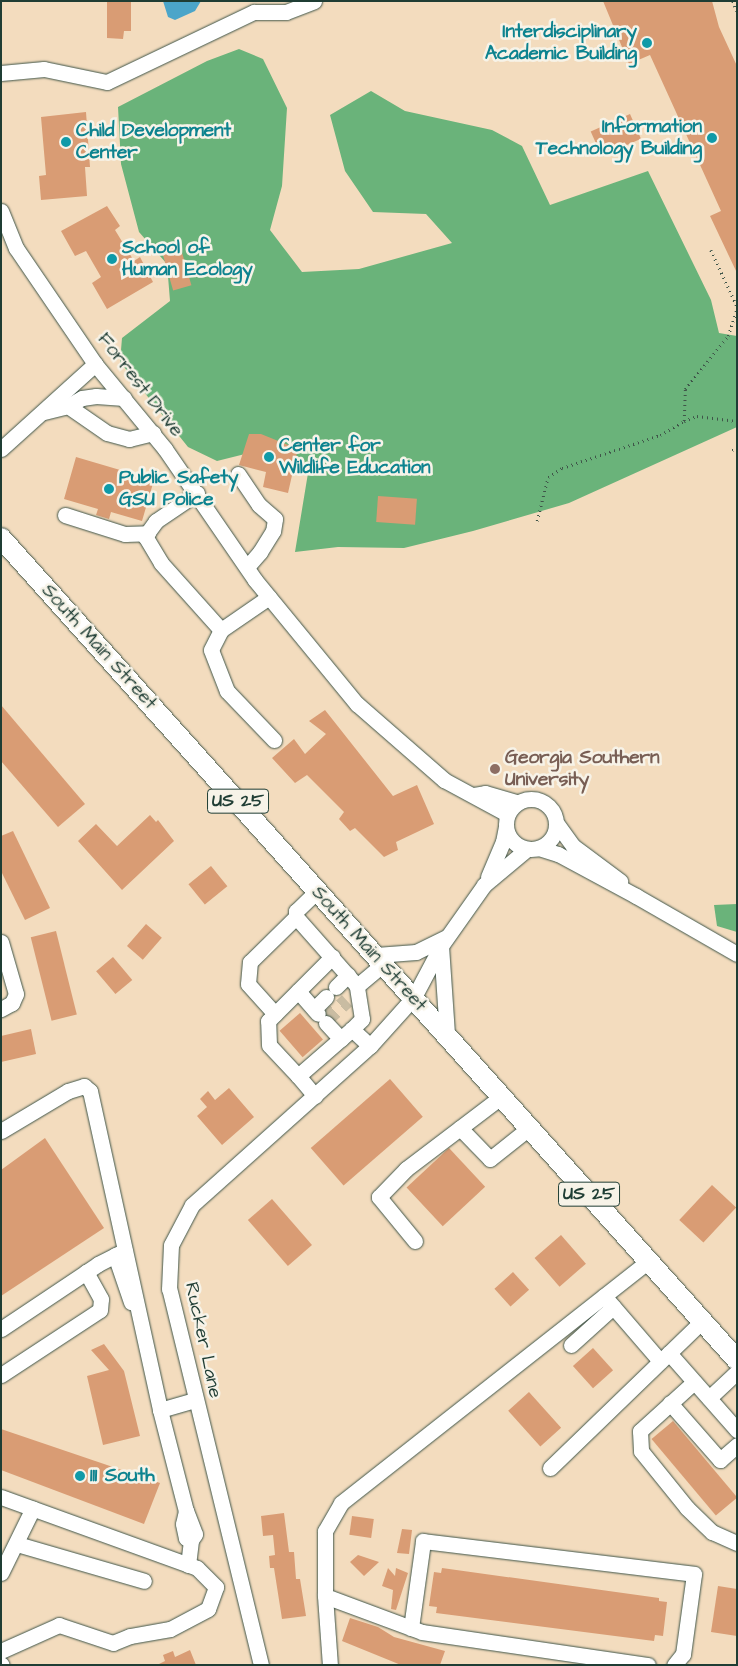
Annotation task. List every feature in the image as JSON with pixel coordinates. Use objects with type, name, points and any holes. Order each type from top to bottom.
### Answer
[{"type":"main road","name":"South Main Street","points":[[1,538],[317,891],[414,996],[528,1128],[737,1360]]},
{"type":"street","points":[[1,73],[44,69],[107,82],[254,12],[286,12],[314,1]]},
{"type":"street","name":"Forrest Drive","points":[[1,211],[16,248],[95,364],[153,433],[197,493],[255,580],[357,704],[444,780],[474,795],[482,803],[510,814]]},
{"type":"street","points":[[1,450],[95,364]]},
{"type":"street","points":[[42,413],[68,406],[82,398],[96,396],[124,398]]},
{"type":"street","points":[[68,406],[107,433],[129,439],[153,433]]},
{"type":"street","points":[[238,474],[259,505],[275,518],[273,531],[260,552],[247,567]]},
{"type":"street","points":[[197,493],[156,522],[145,536],[161,563],[221,630]]},
{"type":"street","points":[[65,515],[125,534],[148,533]]},
{"type":"street","points":[[269,597],[221,630],[211,650],[226,691],[274,740]]},
{"type":"street","points":[[484,885],[504,842],[510,814],[530,798],[544,801],[554,811],[557,824],[573,846],[593,858],[636,896]]},
{"type":"street","points":[[510,814],[512,840],[533,848],[558,854],[737,954]]},
{"type":"street","points":[[484,885],[533,848],[551,840],[557,824]]},
{"type":"street","name":"Rucker Lane","points":[[261,1665],[169,1289],[171,1245],[192,1205],[370,1046],[414,996],[445,941],[484,885]]},
{"type":"street","points":[[298,1076],[362,1019],[355,983],[296,917],[296,911],[317,891]]},
{"type":"street","points":[[275,1014],[248,984],[250,962],[296,917]]},
{"type":"street","points":[[347,1000],[355,983],[380,959],[416,952],[445,941],[447,1035]]},
{"type":"street","points":[[1,942],[16,994],[12,1003],[1,1009]]},
{"type":"street","points":[[315,1096],[269,1045],[268,1021],[332,957]]},
{"type":"street","points":[[319,1015],[331,992],[355,983]]},
{"type":"street","points":[[298,991],[319,1015],[346,1034],[370,1046]]},
{"type":"street","points":[[1,1131],[68,1091],[84,1086],[90,1091],[120,1253],[136,1292],[137,1309],[160,1410],[186,1511],[195,1534],[190,1540],[188,1565]]},
{"type":"street","points":[[415,1241],[379,1197],[406,1169],[501,1097]]},
{"type":"street","points":[[460,1128],[490,1159],[528,1128]]},
{"type":"street","points":[[1,1329],[86,1272],[120,1253]]},
{"type":"street","points":[[571,1345],[609,1301],[649,1261]]},
{"type":"street","points":[[1,1375],[100,1310],[101,1299],[86,1272]]},
{"type":"street","points":[[609,1301],[664,1357],[694,1382],[737,1430]]},
{"type":"street","points":[[330,1665],[325,1531],[341,1503],[609,1301]]},
{"type":"street","points":[[550,1468],[702,1321]]},
{"type":"street","points":[[708,1398],[737,1372]]},
{"type":"street","points":[[694,1382],[640,1431],[641,1451],[687,1508],[712,1532],[737,1543]]},
{"type":"street","points":[[160,1410],[195,1400]]},
{"type":"street","points":[[670,1403],[720,1460],[737,1445]]},
{"type":"street","points":[[1,1497],[188,1565],[212,1580],[216,1587],[215,1598],[208,1609],[170,1629],[130,1636],[113,1643],[59,1625],[1,1651]]},
{"type":"street","points":[[1,1572],[17,1544],[33,1508]]},
{"type":"street","points":[[411,1628],[423,1541],[694,1574],[683,1654],[674,1665]]},
{"type":"street","points":[[17,1544],[144,1581]]},
{"type":"street","points":[[326,1596],[411,1628],[648,1665]]},
{"type":"path","points":[[733,1],[737,11]]},
{"type":"path","points":[[684,421],[685,389],[698,369],[715,356],[734,324],[736,315],[737,307],[711,250]]},
{"type":"path","points":[[537,521],[548,476],[562,468],[660,435],[697,416],[737,421]]},
{"type":"path","points":[[732,450],[737,448]]},
{"type":"green space","points":[[239,49],[263,59],[287,108],[282,186],[270,230],[302,272],[359,269],[452,243],[426,214],[373,212],[345,171],[330,115],[371,91],[405,111],[492,130],[522,146],[550,205],[648,171],[711,300],[719,333],[737,336],[737,427],[569,503],[473,531],[404,548],[338,547],[295,552],[309,467],[245,454],[217,461],[188,447],[120,362],[122,338],[170,301],[167,264],[139,232],[121,164],[118,107],[207,61]]},
{"type":"green space","points":[[737,904],[737,932],[717,926],[714,905]]},
{"type":"water","points":[[163,1],[201,1],[195,11],[175,20],[168,17]]},
{"type":"building","points":[[107,1],[131,1],[131,31],[124,31],[123,39],[107,38]]},
{"type":"building","name":"Information Technology Building","points":[[603,1],[712,1],[719,27],[737,66],[737,273],[710,216],[721,211],[650,55],[629,64]]},
{"type":"building","name":"Child Development Center","points":[[86,112],[90,167],[85,167],[87,196],[41,200],[39,176],[46,175],[41,117]]},
{"type":"building","points":[[630,114],[641,139],[602,156],[591,131]]},
{"type":"building","name":"School of Human Ecology","points":[[107,206],[120,226],[115,230],[134,261],[140,257],[153,282],[107,309],[92,283],[101,277],[86,251],[75,256],[61,231]]},
{"type":"building","points":[[179,242],[191,285],[173,290],[161,247]]},
{"type":"building","name":"Center for Wildlife Education","points":[[249,434],[261,434],[298,449],[288,493],[263,487],[266,472],[239,465]]},
{"type":"building","name":"Public Safety GSU Police","points":[[76,457],[154,480],[142,521],[111,512],[109,519],[96,515],[98,509],[64,499]]},
{"type":"building","points":[[378,496],[417,499],[415,525],[376,522]]},
{"type":"building","points":[[1,705],[85,804],[58,827],[1,761]]},
{"type":"building","points":[[325,710],[393,796],[417,785],[434,824],[396,842],[398,850],[384,857],[355,828],[350,831],[339,819],[344,812],[307,775],[295,783],[272,758],[294,739],[305,754],[326,734],[309,721]]},
{"type":"building","points":[[150,815],[156,822],[158,820],[174,841],[122,890],[78,841],[96,824],[117,846]]},
{"type":"building","points":[[13,831],[50,908],[25,920],[1,871],[1,836]]},
{"type":"building","points":[[211,866],[227,886],[205,904],[188,884]]},
{"type":"building","points":[[146,924],[162,938],[143,960],[127,946]]},
{"type":"building","points":[[56,931],[77,1014],[52,1021],[31,937]]},
{"type":"building","points":[[113,957],[132,980],[115,994],[96,971]]},
{"type":"building","points":[[300,1013],[323,1039],[303,1057],[280,1031]]},
{"type":"building","points":[[31,1029],[36,1054],[1,1062],[1,1036]]},
{"type":"building","points":[[390,1079],[423,1117],[344,1186],[311,1148]]},
{"type":"building","points":[[229,1088],[254,1117],[222,1145],[197,1116],[207,1107],[200,1099],[208,1091],[215,1100]]},
{"type":"building","points":[[45,1138],[104,1228],[1,1296],[1,1170]]},
{"type":"building","points":[[449,1148],[485,1187],[443,1226],[407,1188]]},
{"type":"building","points":[[712,1185],[736,1208],[703,1243],[679,1220]]},
{"type":"building","points":[[272,1199],[312,1245],[288,1266],[248,1220]]},
{"type":"building","points":[[561,1235],[586,1264],[560,1287],[535,1258]]},
{"type":"building","points":[[513,1272],[529,1290],[510,1307],[494,1289]]},
{"type":"building","points":[[104,1344],[124,1371],[140,1436],[103,1445],[87,1376],[109,1370],[91,1350]]},
{"type":"building","points":[[593,1348],[613,1370],[593,1388],[573,1366]]},
{"type":"building","points":[[529,1392],[561,1428],[540,1446],[508,1411]]},
{"type":"building","points":[[673,1421],[737,1497],[716,1516],[652,1439]]},
{"type":"building","name":"111 South","points":[[1,1429],[160,1483],[144,1524],[1,1470]]},
{"type":"building","points":[[284,1513],[289,1552],[294,1552],[296,1579],[300,1579],[306,1616],[282,1619],[274,1568],[270,1568],[269,1556],[275,1555],[273,1535],[263,1536],[261,1516]]},
{"type":"building","points":[[352,1516],[374,1519],[371,1538],[349,1535]]},
{"type":"building","points":[[402,1529],[412,1530],[409,1554],[397,1553]]},
{"type":"building","points":[[358,1555],[379,1562],[364,1576],[350,1562]]},
{"type":"building","points":[[388,1568],[395,1576],[396,1568],[408,1573],[396,1610],[391,1609],[393,1590],[382,1586]]},
{"type":"building","points":[[442,1568],[659,1598],[659,1601],[667,1602],[663,1636],[655,1635],[654,1641],[436,1613],[437,1607],[429,1606],[434,1572],[441,1573]]},
{"type":"building","points":[[718,1586],[737,1589],[737,1636],[711,1632]]},
{"type":"building","points":[[350,1618],[378,1627],[394,1637],[445,1651],[440,1665],[401,1665],[342,1641]]},
{"type":"building","points":[[190,1650],[196,1665],[157,1665],[165,1661],[163,1655],[173,1651],[175,1657]]},
{"type":"tunnel","points":[[324,1021],[347,1000]]},
{"type":"place","name":"Interdisciplinary Academic Building","points":[[647,43]]},
{"type":"place","name":"Information Technology Building","points":[[712,138]]},
{"type":"place","name":"Child Development Center","points":[[66,142]]},
{"type":"place","name":"School of Human Ecology","points":[[112,259]]},
{"type":"place","name":"Center for Wildlife Education","points":[[269,457]]},
{"type":"place","name":"Public Safety GSU Police","points":[[109,489]]},
{"type":"place","name":"Georgia Southern University","points":[[495,769]]},
{"type":"place","name":"111 South","points":[[80,1476]]}]
